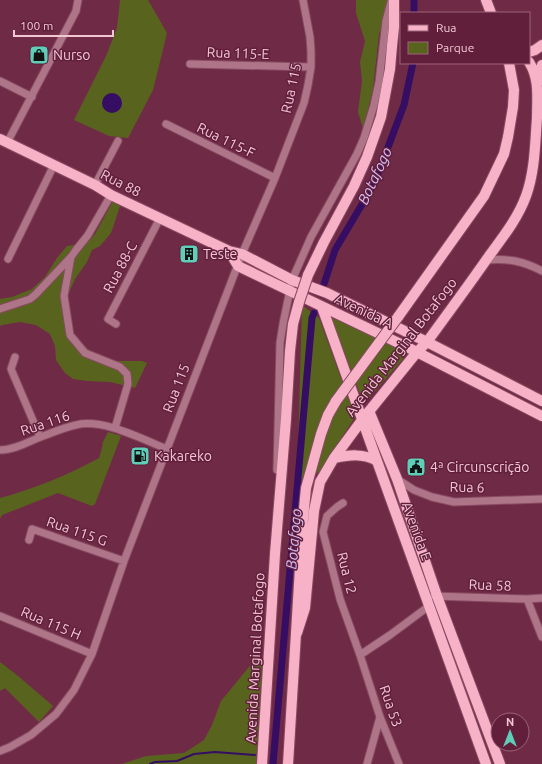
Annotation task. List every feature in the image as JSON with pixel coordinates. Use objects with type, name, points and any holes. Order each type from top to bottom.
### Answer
[{"type":"main road","name":"Avenida Marginal Botafogo","points":[[262,764],[275,554],[293,324],[308,275],[354,186],[382,117],[394,27],[393,0]]},
{"type":"main road","points":[[486,0],[491,12]]},
{"type":"main road","points":[[530,52],[542,45]]},
{"type":"main road","name":"Avenida Marginal Botafogo","points":[[288,764],[306,488],[321,434],[328,415],[336,401],[484,196],[504,154],[508,137],[514,90],[508,64]]},
{"type":"main road","name":"Avenida Marginal Botafogo","points":[[296,633],[305,608],[314,511],[320,482],[334,458],[362,420],[417,352],[427,342],[520,211],[529,186],[535,153],[537,84],[530,64]]},
{"type":"main road","points":[[537,84],[542,65]]},
{"type":"main road","name":"Rua 88","points":[[4,141],[229,252],[242,254]]},
{"type":"main road","points":[[229,252],[238,266]]},
{"type":"main road","name":"Avenida A","points":[[242,254],[292,280],[320,290],[427,342],[542,401]]},
{"type":"main road","name":"Avenida A","points":[[238,266],[417,352],[542,416]]},
{"type":"main road","name":"Avenida E","points":[[322,307],[486,764]]},
{"type":"main road","name":"Avenida E","points":[[369,411],[397,479],[437,596],[500,764]]},
{"type":"main road","points":[[334,458],[348,455],[359,455],[371,458],[377,462]]},
{"type":"street","points":[[4,141],[32,97],[76,11],[78,0]]},
{"type":"street","name":"Rua 115","points":[[0,751],[31,736],[56,714],[74,690],[92,654],[124,561],[242,254],[275,178],[304,103],[308,85],[311,51],[303,0]]},
{"type":"street","name":"Avenida Marginal Botafogo","points":[[275,554],[280,343],[292,280],[312,237],[357,154],[364,138],[379,82],[386,21],[393,0]]},
{"type":"street","name":"Rua 115-E","points":[[190,64],[310,67]]},
{"type":"street","points":[[0,81],[32,97]]},
{"type":"street","name":"Rua 115-F","points":[[166,124],[275,178]]},
{"type":"street","points":[[95,185],[118,141]]},
{"type":"street","points":[[8,259],[54,165]]},
{"type":"street","points":[[0,309],[30,299],[36,294],[71,257],[88,235],[111,195]]},
{"type":"street","name":"Rua 88-C","points":[[116,324],[108,318],[160,218]]},
{"type":"street","points":[[71,257],[64,296],[70,334],[85,353],[120,367],[127,374],[128,384],[115,428]]},
{"type":"street","points":[[486,260],[498,259],[519,261],[542,271]]},
{"type":"street","points":[[15,357],[11,369],[40,437]]},
{"type":"street","name":"Rua 116","points":[[0,450],[8,450],[76,424],[91,423],[115,428],[167,449]]},
{"type":"street","name":"Rua 6","points":[[397,479],[414,490],[432,498],[454,502],[542,500]]},
{"type":"street","name":"Rua 12","points":[[343,503],[327,516],[323,532],[340,599],[360,656]]},
{"type":"street","name":"Rua 115 G","points":[[29,540],[32,529],[124,561]]},
{"type":"street","name":"Rua 58","points":[[427,601],[437,596],[527,599],[542,598]]},
{"type":"street","points":[[527,599],[542,637]]},
{"type":"street","points":[[360,656],[390,635],[427,601]]},
{"type":"street","name":"Rua 115 H","points":[[0,616],[92,654]]},
{"type":"street","name":"Rua 53","points":[[360,656],[380,717],[399,764]]},
{"type":"street","points":[[368,764],[380,717]]},
{"type":"green space","points":[[120,0],[148,0],[167,33],[153,90],[128,138],[109,136],[74,120],[106,56],[117,28]]},
{"type":"green space","points":[[356,0],[391,0],[379,34],[373,89],[363,128],[358,112],[362,81],[360,62],[365,41],[356,13]]},
{"type":"green space","points":[[113,201],[120,206],[111,233],[100,246],[92,250],[87,262],[75,279],[68,295],[67,313],[74,339],[100,357],[113,361],[142,361],[147,363],[135,388],[110,382],[73,379],[65,373],[56,360],[55,346],[50,334],[36,325],[20,322],[0,326],[0,299],[12,297],[32,289],[45,277],[57,258],[67,246],[87,243],[95,234]]},
{"type":"green space","points":[[302,305],[319,318],[355,417],[319,472],[297,484]]},
{"type":"green space","points":[[330,317],[409,352],[364,404]]},
{"type":"green space","points":[[108,432],[121,436],[95,504],[92,506],[58,493],[2,515],[0,519],[0,498],[51,481],[99,458],[103,442]]},
{"type":"green space","points":[[258,656],[262,664],[256,764],[122,764],[146,756],[184,753],[204,740],[212,725],[221,701]]},
{"type":"green space","points":[[0,662],[53,706],[39,722],[5,688],[0,691]]},
{"type":"shaded area","points":[[112,93],[119,96],[122,103],[119,110],[112,113],[105,110],[102,103],[105,96]]},
{"type":"waterway","name":"Botafogo","points":[[414,0],[414,12]]},
{"type":"waterway","name":"Botafogo","points":[[324,284],[335,250],[374,184],[404,105],[413,64]]},
{"type":"waterway","name":"Botafogo","points":[[273,764],[312,318],[314,313]]},
{"type":"waterway","points":[[150,764],[155,762],[177,761],[194,754],[215,752],[255,755]]},
{"type":"place","name":"Nurso","points":[[39,55]]},
{"type":"place","name":"Teste","points":[[189,254]]},
{"type":"place","name":"Kakareko","points":[[140,456]]},
{"type":"place","name":"4ª Circunscrição","points":[[416,467]]}]
